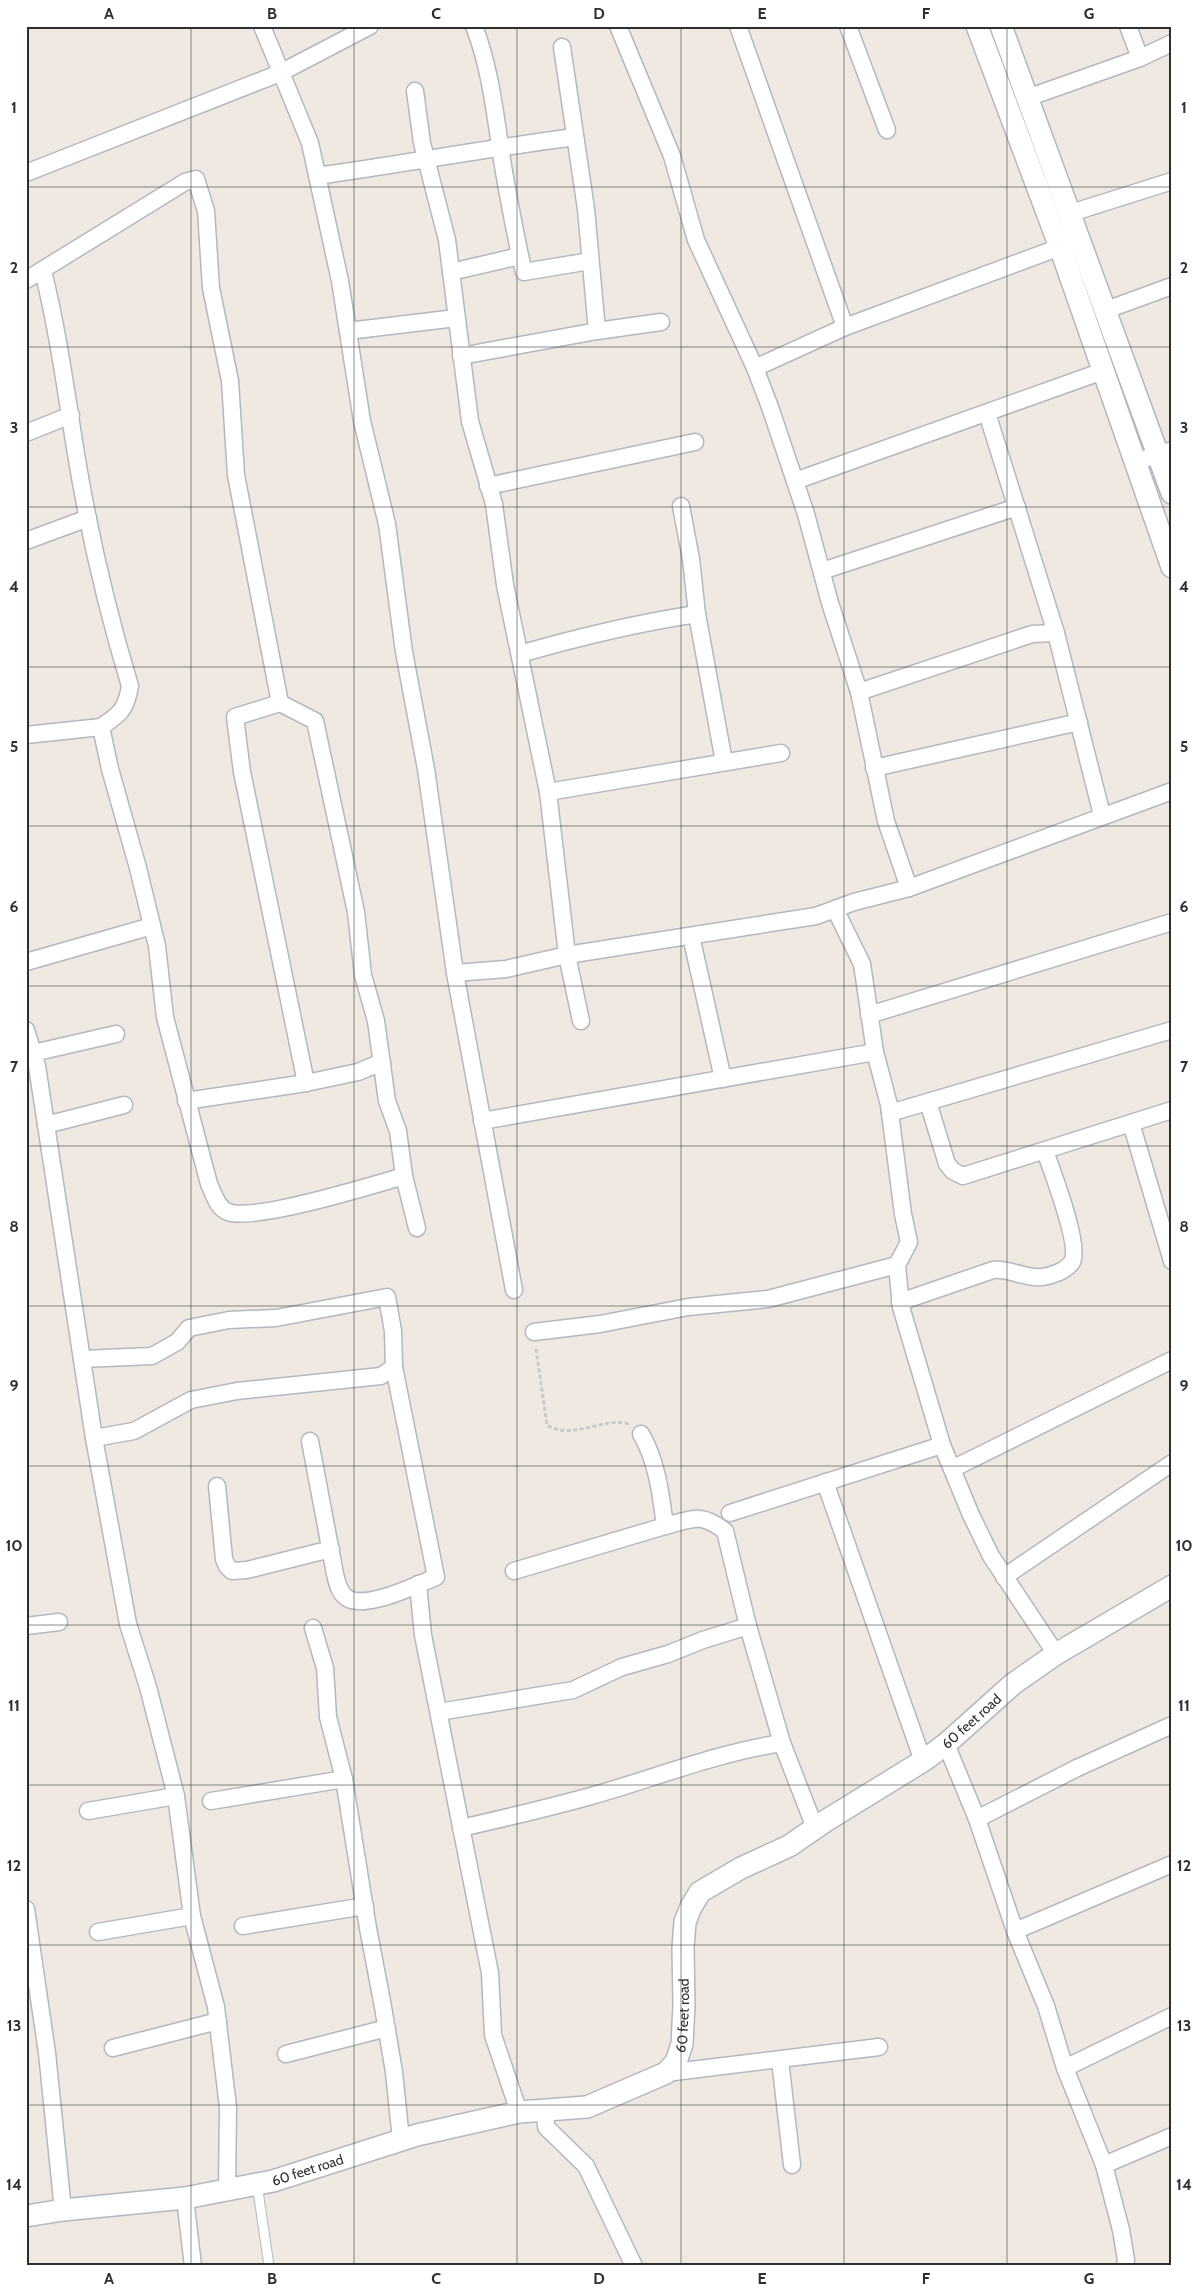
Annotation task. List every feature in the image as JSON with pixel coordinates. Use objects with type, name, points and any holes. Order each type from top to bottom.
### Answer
[{"type":"street","points":[[262,26],[310,143],[340,281],[362,421],[387,524],[404,652],[426,769],[455,973],[514,1290]]},
{"type":"street","points":[[26,174],[280,73],[370,26]]},
{"type":"street","points":[[474,26],[483,50],[494,98],[500,147],[524,272],[590,261]]},
{"type":"street","points":[[618,26],[672,156],[696,240],[755,368],[795,481],[859,692],[886,821],[909,888]]},
{"type":"street","points":[[738,26],[845,326]]},
{"type":"street","points":[[848,26],[887,130]]},
{"type":"street","points":[[978,26],[1060,247],[1172,568]]},
{"type":"street","points":[[1000,26],[1106,310],[1165,452],[1172,493]]},
{"type":"street","points":[[1128,26],[1140,58]]},
{"type":"street","points":[[1027,98],[1140,58],[1172,43]]},
{"type":"street","points":[[562,47],[586,209],[597,331]]},
{"type":"street","points":[[415,91],[422,143],[447,240],[470,421],[494,504],[505,584],[548,792],[567,955],[581,1021]]},
{"type":"street","points":[[317,176],[427,161],[500,147],[575,136]]},
{"type":"street","points":[[26,280],[185,182],[196,179],[206,211],[211,288],[230,381],[236,475],[280,704]]},
{"type":"street","points":[[1070,213],[1172,181]]},
{"type":"street","points":[[755,368],[845,326],[1060,247]]},
{"type":"street","points":[[451,272],[520,256]]},
{"type":"street","points":[[26,735],[101,727],[120,714],[127,703],[130,686],[100,580],[53,312],[42,271]]},
{"type":"street","points":[[1106,310],[1172,286]]},
{"type":"street","points":[[348,331],[456,318]]},
{"type":"street","points":[[461,356],[597,331],[662,322]]},
{"type":"street","points":[[795,481],[1103,371]]},
{"type":"street","points":[[987,413],[1056,633],[1102,816]]},
{"type":"street","points":[[26,433],[71,415]]},
{"type":"street","points":[[488,486],[695,442]]},
{"type":"street","points":[[1135,462],[1165,452]]},
{"type":"street","points":[[681,506],[691,558],[697,614],[724,762]]},
{"type":"street","points":[[822,571],[1017,507]]},
{"type":"street","points":[[26,541],[88,518]]},
{"type":"street","points":[[520,654],[573,638],[641,623],[697,614]]},
{"type":"street","points":[[859,692],[1022,636],[1056,633]]},
{"type":"street","points":[[306,1083],[242,772],[235,717],[280,704],[315,721],[356,912],[363,975],[376,1022],[387,1101],[398,1132],[404,1176],[417,1228]]},
{"type":"street","points":[[874,768],[1079,722]]},
{"type":"street","points":[[101,727],[110,769],[138,868],[157,946],[165,1017],[209,1184],[218,1204],[228,1212],[273,1210],[404,1176]]},
{"type":"street","points":[[548,792],[781,753]]},
{"type":"street","points":[[455,973],[506,969],[567,955],[816,916],[909,888],[1172,792]]},
{"type":"street","points":[[835,909],[862,964],[874,1052],[890,1113],[903,1214],[909,1242],[897,1265],[900,1302],[942,1445],[971,1515],[991,1556],[1056,1654]]},
{"type":"street","points":[[869,1015],[1172,922]]},
{"type":"street","points":[[26,962],[152,926]]},
{"type":"street","points":[[691,936],[723,1079]]},
{"type":"street","points":[[26,1030],[46,1125],[94,1438],[128,1624],[148,1686],[176,1796],[192,1916],[218,2021],[228,2107],[227,2190]]},
{"type":"street","points":[[890,1113],[1172,1030]]},
{"type":"street","points":[[32,1062],[116,1034]]},
{"type":"street","points":[[482,1121],[874,1052]]},
{"type":"street","points":[[186,1101],[306,1083],[358,1072],[382,1062]]},
{"type":"street","points":[[928,1102],[947,1164],[953,1171],[963,1176],[1172,1110]]},
{"type":"street","points":[[46,1125],[124,1105]]},
{"type":"street","points":[[1131,1123],[1172,1261]]},
{"type":"street","points":[[900,1302],[993,1270],[1003,1269],[1028,1277],[1042,1277],[1066,1268],[1072,1261],[1075,1251],[1046,1151]]},
{"type":"street","points":[[534,1332],[600,1324],[688,1307],[768,1299],[897,1265]]},
{"type":"street","points":[[82,1358],[152,1356],[177,1342],[189,1328],[229,1320],[276,1318],[388,1297],[393,1331],[394,1367],[436,1577],[372,1601],[356,1602],[346,1597],[340,1589],[310,1440]]},
{"type":"street","points":[[952,1469],[1172,1360]]},
{"type":"street","points":[[94,1438],[134,1431],[191,1400],[238,1391],[372,1377],[388,1372],[394,1367]]},
{"type":"street","points":[[641,1434],[651,1456],[666,1526]]},
{"type":"street","points":[[730,1513],[942,1445]]},
{"type":"street","points":[[1004,1577],[1172,1462]]},
{"type":"street","points":[[825,1482],[923,1762]]},
{"type":"street","points":[[217,1486],[224,1559],[232,1571],[248,1570],[331,1549]]},
{"type":"street","points":[[514,1571],[700,1517],[712,1521],[725,1531],[748,1626],[782,1743],[815,1828]]},
{"type":"street","points":[[418,1584],[423,1635],[490,1973],[493,2035],[519,2112]]},
{"type":"street","name":"60 feet road","points":[[26,2216],[63,2210],[184,2198],[273,2181],[401,2140],[519,2112],[586,2107],[666,2074],[676,2062],[682,2044],[685,1922],[700,1892],[741,1868],[789,1846],[923,1762],[1013,1684],[1056,1654],[1172,1586]]},
{"type":"street","points":[[26,1626],[59,1622]]},
{"type":"street","points":[[439,1712],[573,1690],[622,1667],[668,1654],[703,1640],[748,1626]]},
{"type":"street","points":[[313,1628],[325,1668],[328,1717],[344,1779],[387,2028],[401,2140]]},
{"type":"street","points":[[977,1819],[1077,1768],[1172,1725]]},
{"type":"street","points":[[462,1828],[591,1796],[752,1748],[782,1743]]},
{"type":"street","points":[[946,1744],[977,1819],[1015,1931],[1046,2006],[1064,2068],[1104,2165],[1121,2230],[1126,2260],[1125,2266]]},
{"type":"street","points":[[211,1801],[344,1779]]},
{"type":"street","points":[[88,1811],[176,1796]]},
{"type":"street","points":[[1015,1931],[1172,1864]]},
{"type":"street","points":[[243,1926],[365,1906]]},
{"type":"street","points":[[26,1909],[48,2053],[63,2210]]},
{"type":"street","points":[[98,1932],[192,1916]]},
{"type":"street","points":[[1064,2068],[1172,2016]]},
{"type":"street","points":[[113,2048],[218,2021]]},
{"type":"street","points":[[286,2054],[387,2028]]},
{"type":"street","points":[[666,2074],[879,2047]]},
{"type":"street","points":[[780,2060],[792,2165]]},
{"type":"street","points":[[544,2110],[546,2127],[586,2166],[634,2266]]},
{"type":"street","points":[[1104,2165],[1172,2136]]},
{"type":"street","points":[[184,2198],[193,2266]]},
{"type":"lane","points":[[256,2184],[269,2266]]},
{"type":"path","points":[[534,1332],[547,1425],[554,1430],[565,1431],[627,1423],[641,1434]]}]
